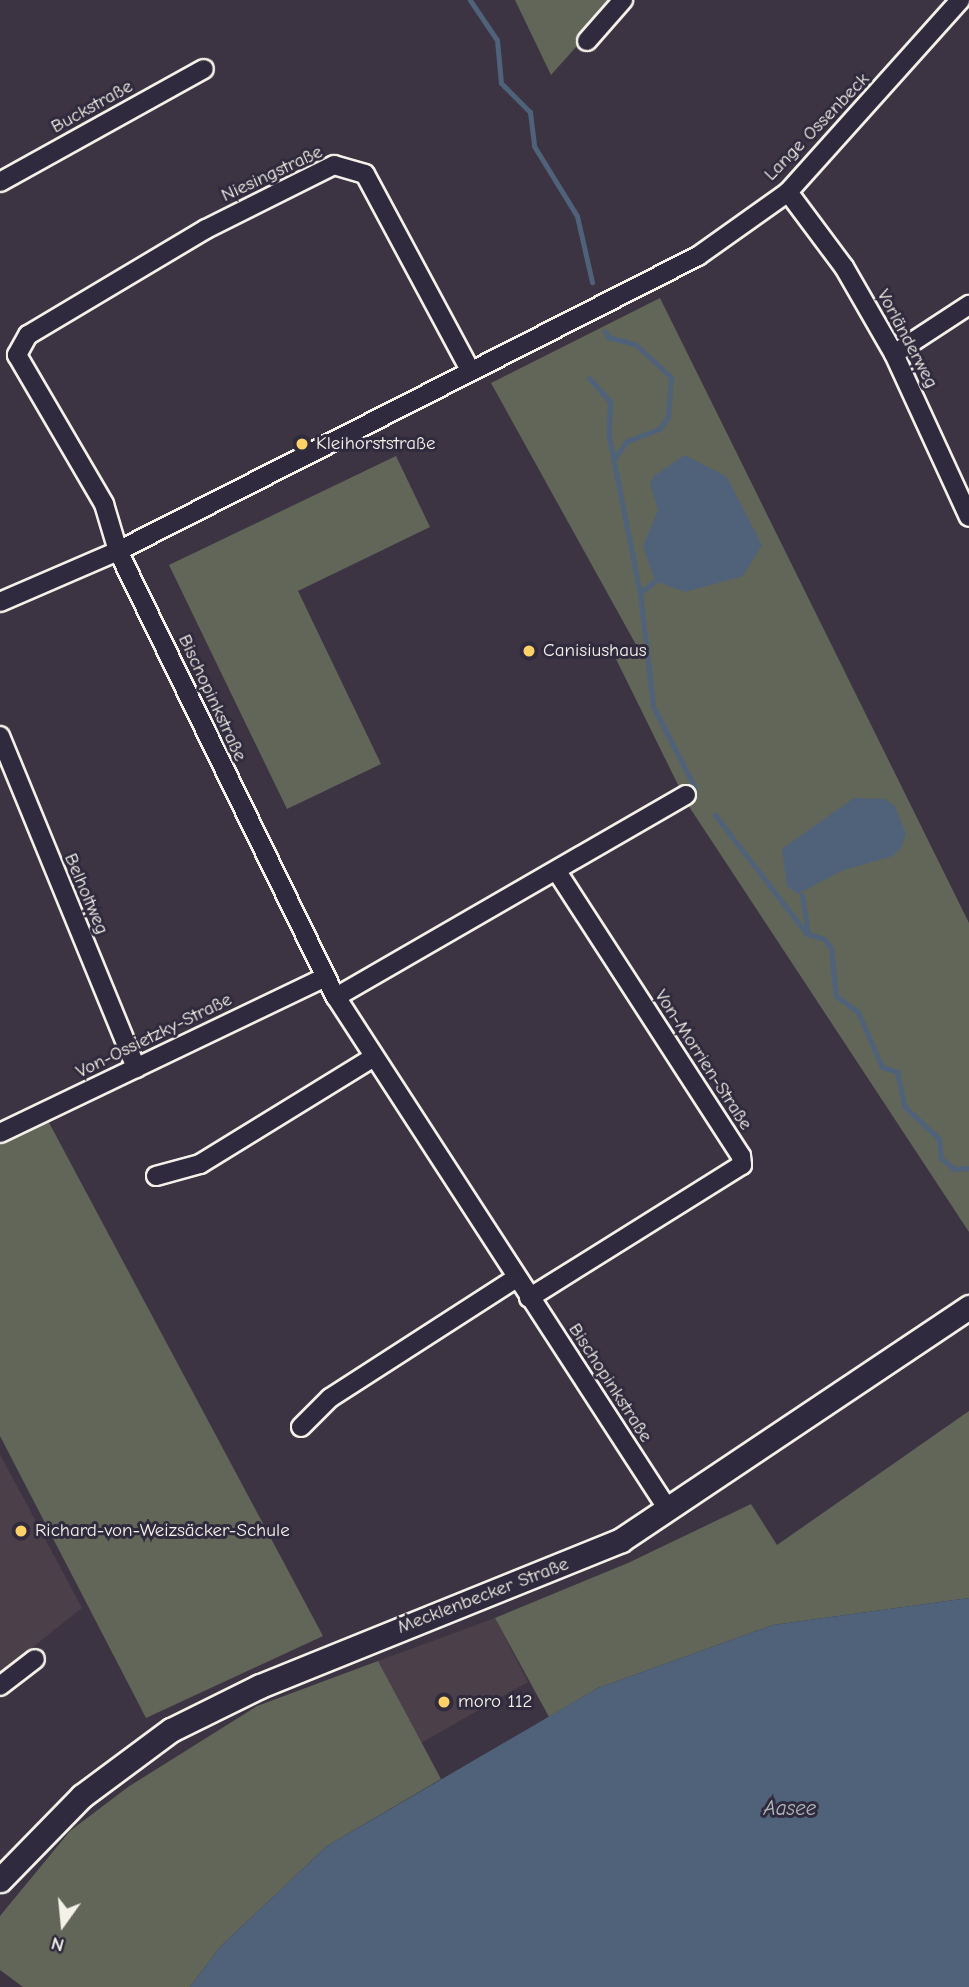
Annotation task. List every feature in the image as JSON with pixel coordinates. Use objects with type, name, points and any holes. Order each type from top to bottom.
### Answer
[{"type":"street","points":[[587,41],[623,0]]},
{"type":"street","name":"Lange Ossenbeck","points":[[470,370],[698,256],[788,192],[960,0]]},
{"type":"street","name":"Buckstraße","points":[[0,182],[204,69]]},
{"type":"street","name":"Niesingstraße","points":[[16,355],[28,335],[39,328],[206,229],[334,165],[365,174],[470,370]]},
{"type":"street","name":"Vorländerweg","points":[[788,192],[844,267],[894,354],[969,517]]},
{"type":"street","points":[[894,354],[969,304]]},
{"type":"street","name":"Bischopinkstraße","points":[[16,355],[104,504],[118,551],[336,997],[515,1279],[669,1511]]},
{"type":"street","points":[[0,602],[118,551],[470,370]]},
{"type":"street","name":"Belholtweg","points":[[0,736],[136,1068]]},
{"type":"street","points":[[336,997],[558,873],[686,795]]},
{"type":"street","name":"Von-Morrien-Straße","points":[[529,1298],[742,1165],[741,1156],[558,873]]},
{"type":"street","name":"Von-Ossietzky-Straße","points":[[0,1133],[325,977]]},
{"type":"street","points":[[156,1176],[200,1164],[374,1057]]},
{"type":"street","points":[[301,1427],[330,1398],[515,1279]]},
{"type":"street","name":"Mecklenbecker Straße","points":[[0,1880],[50,1824],[98,1783],[199,1715],[359,1644],[526,1582],[621,1540],[669,1511],[969,1307]]},
{"type":"street","points":[[0,1686],[35,1659]]},
{"type":"shaded area","name":"Richard-von-Weizsäcker-Schule","points":[[0,1454],[82,1608],[0,1673]]},
{"type":"shaded area","points":[[495,1618],[528,1682],[421,1743],[378,1661]]},
{"type":"green space","points":[[515,0],[618,0],[551,75]]},
{"type":"green space","points":[[660,298],[969,923],[969,1232],[688,805],[615,657],[640,652],[491,383]]},
{"type":"green space","points":[[396,456],[430,527],[298,591],[381,764],[287,809],[169,565]]},
{"type":"green space","points":[[46,1117],[323,1636],[146,1718],[0,1436],[0,1139]]},
{"type":"green space","points":[[969,1411],[969,1598],[773,1625],[598,1688],[549,1717],[495,1618],[628,1563],[751,1504],[777,1545]]},
{"type":"green space","points":[[378,1661],[441,1779],[327,1846],[220,1947],[190,1987],[23,1987],[0,1970],[0,1916],[70,1831],[128,1787],[257,1706]]},
{"type":"water","points":[[685,455],[727,477],[762,545],[743,576],[685,592],[655,581],[643,546],[658,510],[650,484],[654,476]]},
{"type":"water","points":[[854,798],[885,799],[895,806],[906,834],[901,848],[893,856],[841,871],[798,894],[787,886],[782,849]]},
{"type":"water","name":"Aasee","points":[[969,1598],[969,1987],[190,1987],[220,1947],[327,1846],[598,1688],[773,1625]]},
{"type":"waterway","points":[[470,0],[497,40],[501,83],[530,112],[534,146],[577,216],[592,282]]},
{"type":"waterway","points":[[605,331],[608,337],[635,344],[671,377],[668,417],[659,429],[627,441],[614,459]]},
{"type":"waterway","points":[[589,378],[610,401],[609,437],[640,593],[653,706],[695,788]]},
{"type":"waterway","points":[[640,593],[655,581]]},
{"type":"waterway","points":[[715,815],[807,934]]},
{"type":"waterway","points":[[802,895],[808,934],[824,939],[831,948],[836,996],[858,1012],[882,1067],[897,1072],[904,1106],[939,1139],[941,1158],[954,1169],[969,1168]]},
{"type":"place","name":"Kleihorststraße","points":[[302,444]]},
{"type":"place","name":"Canisiushaus","points":[[529,651]]},
{"type":"place","name":"Richard-von-Weizsäcker-Schule","points":[[21,1531]]},
{"type":"place","name":"moro 112","points":[[444,1702]]}]
